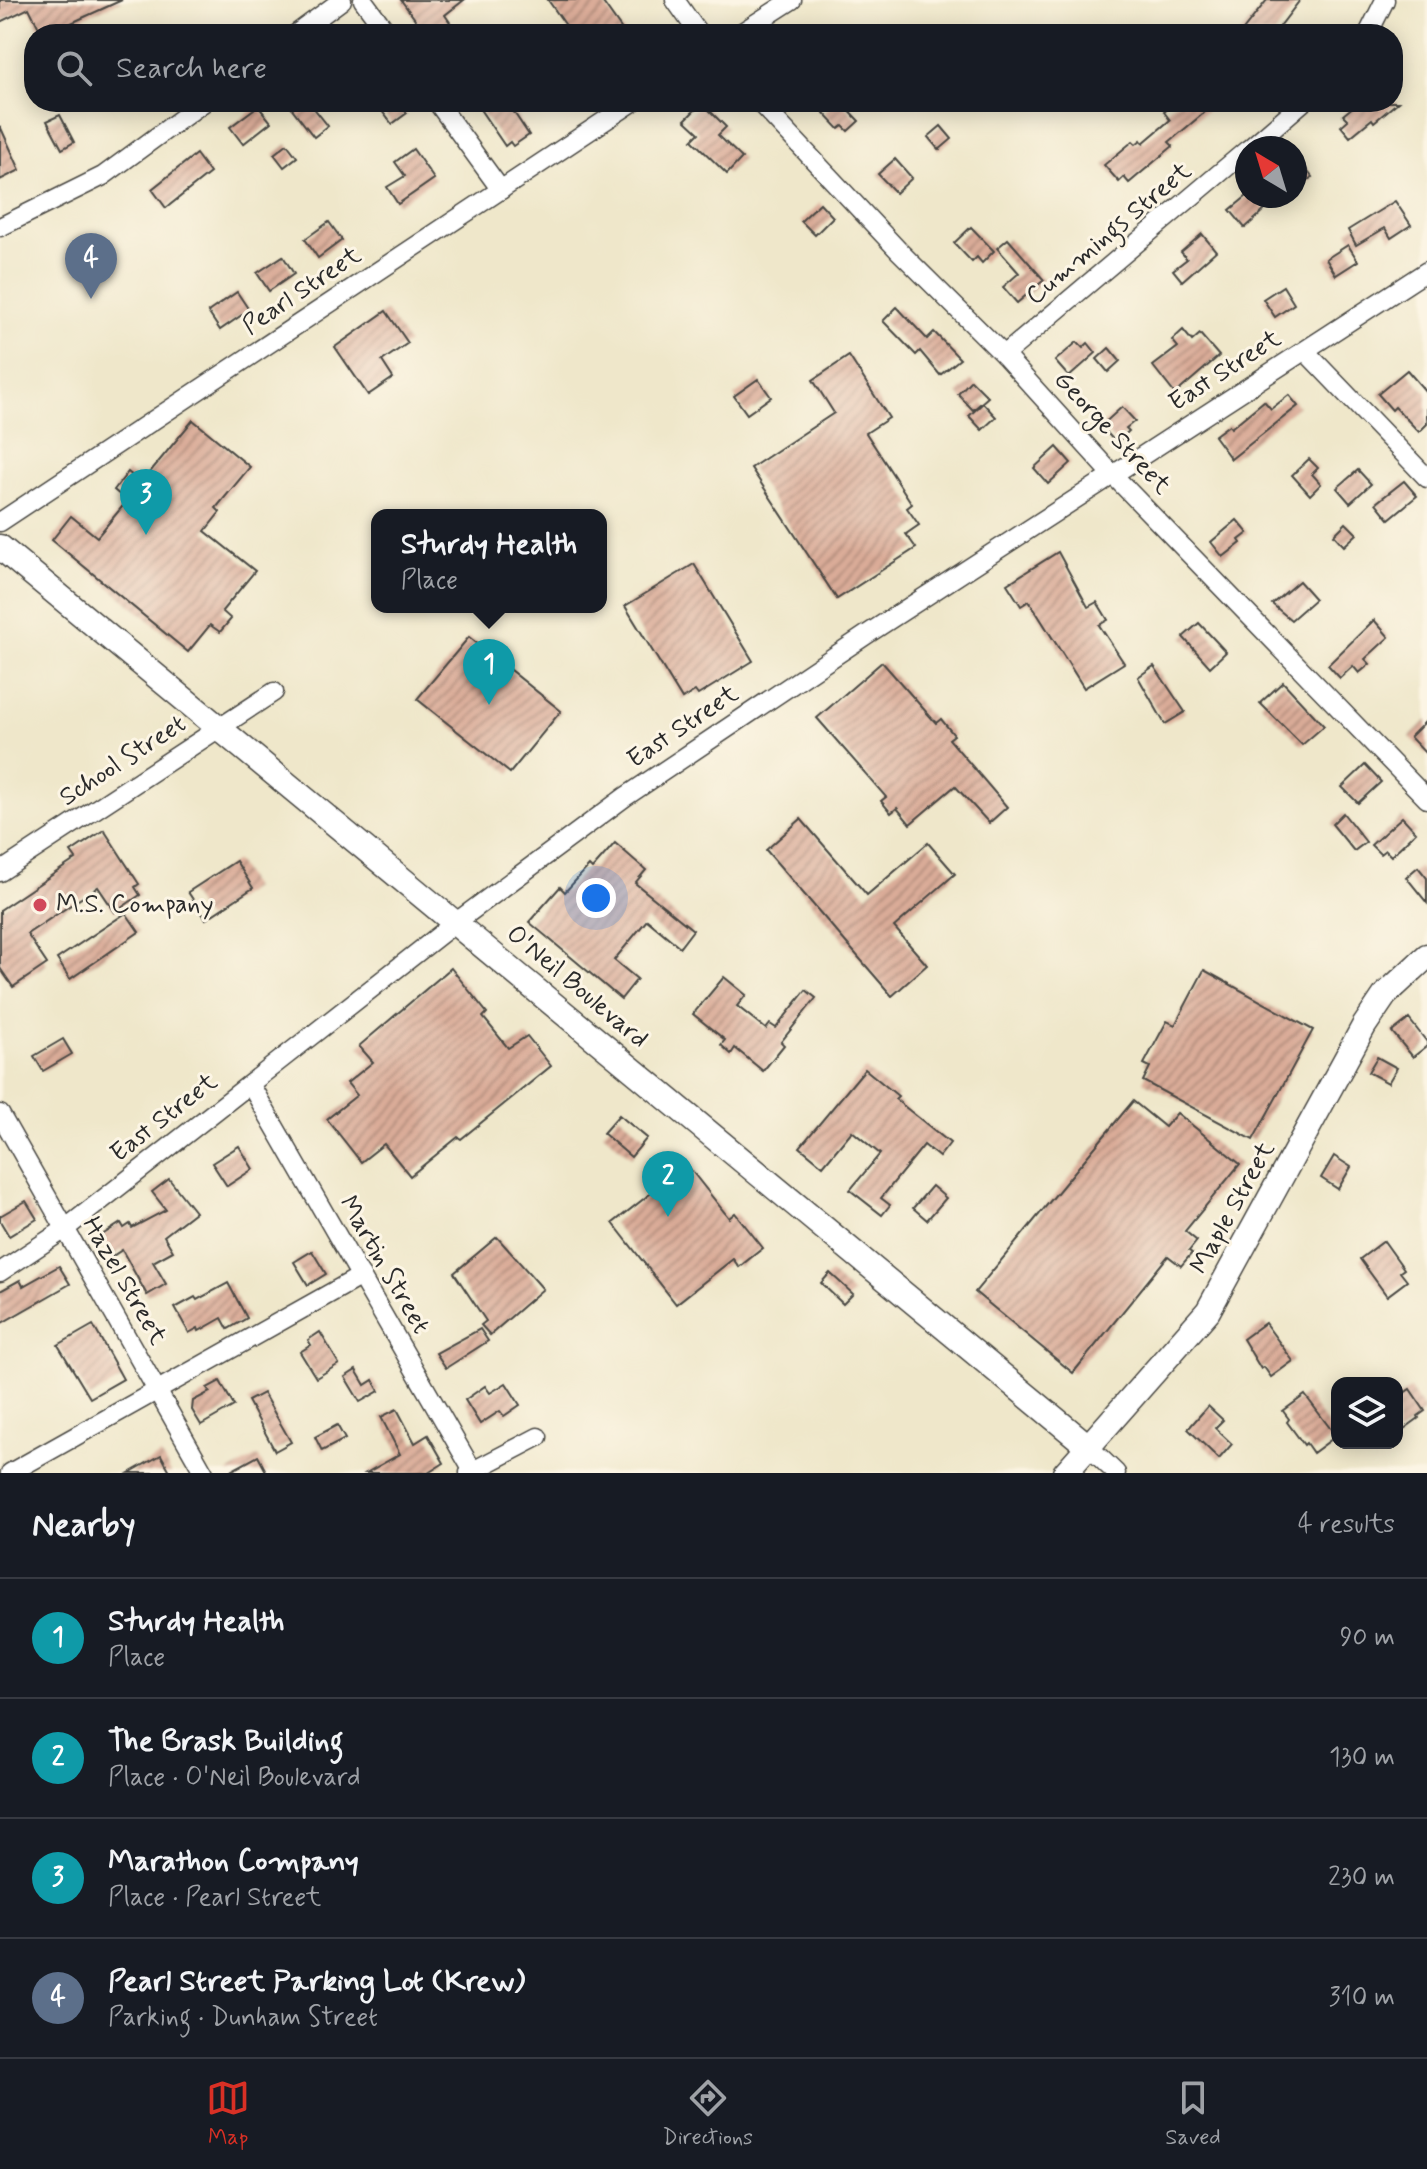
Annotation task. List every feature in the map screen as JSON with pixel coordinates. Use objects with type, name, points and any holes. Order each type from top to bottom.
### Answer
[{"type":"main road","name":"O'Neil Boulevard","points":[[0,547],[1089,1447]]},
{"type":"main road","name":"Maple Street","points":[[1065,1473],[1208,1311],[1364,1026],[1385,995],[1427,956]]},
{"type":"street","points":[[310,24],[342,0]]},
{"type":"street","points":[[363,0],[381,24]]},
{"type":"street","points":[[675,0],[692,24]]},
{"type":"street","points":[[755,24],[792,0]]},
{"type":"street","points":[[1373,24],[1385,0]]},
{"type":"street","points":[[0,227],[103,176],[190,112]]},
{"type":"street","points":[[444,112],[501,190]]},
{"type":"street","name":"Pearl Street","points":[[0,522],[618,112]]},
{"type":"street","name":"George Street","points":[[768,112],[899,251],[1004,355],[1112,474],[1427,799]]},
{"type":"street","name":"Cummings Street","points":[[1263,136],[1291,112]]},
{"type":"street","name":"Cummings Street","points":[[1004,355],[1235,160]]},
{"type":"street","name":"East Street","points":[[0,1272],[65,1229],[455,923],[638,789],[1112,474],[1427,271]]},
{"type":"street","points":[[1305,351],[1427,478]]},
{"type":"street","name":"School Street","points":[[0,872],[274,692]]},
{"type":"street","name":"Martin Street","points":[[250,1084],[472,1472]]},
{"type":"street","name":"Hazel Street","points":[[0,1114],[204,1473]]},
{"type":"street","points":[[10,1473],[361,1276]]},
{"type":"street","points":[[472,1472],[538,1437]]},
{"type":"street","name":"O'Neil Boulevard","points":[[1089,1447],[1116,1473]]},
{"type":"building","points":[[0,0],[122,0],[69,24],[37,24],[29,8],[0,22]]},
{"type":"building","points":[[401,0],[464,0],[445,15],[451,24],[419,24]]},
{"type":"building","points":[[548,0],[601,0],[618,24],[565,24]]},
{"type":"building","points":[[1267,0],[1300,0],[1282,24],[1248,24]]},
{"type":"building","points":[[250,112],[263,112],[271,122],[243,144],[230,127]]},
{"type":"building","points":[[295,112],[317,112],[328,126],[314,137]]},
{"type":"building","points":[[383,112],[407,113],[392,124]]},
{"type":"building","points":[[482,112],[514,112],[529,135],[513,146],[510,142],[505,146]]},
{"type":"building","points":[[693,112],[711,112],[726,127],[718,135],[742,158],[727,174],[692,140],[699,133],[685,120]]},
{"type":"building","points":[[850,112],[859,121],[848,131],[843,126],[839,129],[824,113]]},
{"type":"building","points":[[1164,112],[1205,112],[1169,142],[1173,146],[1129,183],[1124,177],[1119,182],[1104,165],[1133,141],[1136,144],[1141,140],[1143,143],[1170,120]]},
{"type":"building","points":[[1347,112],[1386,112],[1350,137],[1341,126],[1348,120],[1343,115]]},
{"type":"building","points":[[60,115],[74,142],[62,149],[47,121]]},
{"type":"building","points":[[0,126],[20,170],[0,180]]},
{"type":"building","points":[[941,126],[952,139],[939,150],[928,137]]},
{"type":"building","points":[[287,144],[297,157],[284,167],[274,154]]},
{"type":"building","points":[[413,149],[434,179],[398,204],[387,187],[405,176],[395,162]]},
{"type":"building","points":[[196,154],[210,173],[166,208],[152,189]]},
{"type":"building","points":[[895,159],[912,178],[896,193],[878,174]]},
{"type":"building","points":[[1395,201],[1411,225],[1391,238],[1385,228],[1356,245],[1348,230]]},
{"type":"building","points":[[820,203],[833,217],[815,235],[801,221]]},
{"type":"building","points":[[1235,206],[1265,210],[1245,228],[1230,210]]},
{"type":"building","points":[[329,222],[342,240],[318,258],[305,239]]},
{"type":"building","points":[[971,227],[994,251],[982,263],[977,257],[972,262],[954,243]]},
{"type":"building","points":[[1202,234],[1216,251],[1182,281],[1173,270],[1187,259],[1181,252]]},
{"type":"building","points":[[1008,239],[1044,280],[1017,303],[1003,287],[1019,273],[997,248]]},
{"type":"building","points":[[1348,245],[1358,261],[1336,275],[1326,259]]},
{"type":"building","points":[[283,256],[294,274],[269,291],[257,273]]},
{"type":"building","points":[[1283,286],[1294,304],[1275,317],[1263,299]]},
{"type":"building","points":[[237,292],[249,310],[220,330],[208,312]]},
{"type":"building","points":[[897,307],[927,339],[934,332],[960,359],[940,375],[920,351],[916,355],[883,321]]},
{"type":"building","points":[[386,311],[408,343],[382,361],[393,378],[368,395],[335,347]]},
{"type":"building","points":[[1183,330],[1192,341],[1200,334],[1219,356],[1175,394],[1153,366],[1178,347],[1172,340]]},
{"type":"building","points":[[1077,342],[1083,348],[1088,343],[1096,353],[1069,377],[1055,361]]},
{"type":"building","points":[[1109,348],[1120,361],[1108,372],[1097,359]]},
{"type":"building","points":[[849,356],[889,418],[866,433],[912,504],[907,508],[919,525],[906,534],[916,548],[837,599],[751,468],[834,413],[813,380]]},
{"type":"building","points":[[1407,370],[1427,393],[1427,424],[1419,432],[1378,394]]},
{"type":"building","points":[[758,379],[771,397],[747,414],[734,396]]},
{"type":"building","points":[[971,380],[988,397],[973,410],[958,394]]},
{"type":"building","points":[[1289,395],[1298,406],[1231,459],[1214,436],[1229,425],[1231,428],[1264,401],[1271,409]]},
{"type":"building","points":[[983,403],[996,417],[982,430],[969,416]]},
{"type":"building","points":[[1122,407],[1135,421],[1116,443],[1101,426]]},
{"type":"building","points":[[193,420],[250,467],[216,508],[220,512],[205,531],[255,571],[222,611],[231,619],[220,632],[210,625],[188,652],[52,540],[71,516],[97,537],[127,501],[114,490],[128,472],[141,483]]},
{"type":"building","points":[[1057,447],[1071,463],[1048,484],[1034,468]]},
{"type":"building","points":[[1309,459],[1318,468],[1312,474],[1321,484],[1310,495],[1292,475]]},
{"type":"building","points":[[1358,470],[1371,484],[1350,503],[1337,488]]},
{"type":"building","points":[[1404,481],[1417,496],[1389,519],[1376,503]]},
{"type":"building","points":[[1237,520],[1248,533],[1223,557],[1211,542]]},
{"type":"building","points":[[1346,523],[1357,534],[1344,546],[1334,535]]},
{"type":"building","points":[[1058,552],[1088,607],[1097,602],[1108,620],[1099,625],[1124,663],[1084,688],[1029,601],[1021,606],[1007,584]]},
{"type":"building","points":[[694,564],[753,661],[698,695],[695,691],[682,699],[625,606]]},
{"type":"building","points":[[1299,581],[1315,599],[1291,620],[1272,604]]},
{"type":"building","points":[[1374,620],[1389,637],[1365,659],[1370,664],[1359,673],[1353,666],[1340,678],[1328,665]]},
{"type":"building","points":[[1199,623],[1226,652],[1210,667],[1183,637]]},
{"type":"building","points":[[469,637],[561,711],[510,773],[417,699]]},
{"type":"building","points":[[882,662],[936,723],[941,719],[954,735],[949,739],[1007,807],[989,823],[955,786],[910,824],[897,808],[891,813],[881,801],[886,797],[817,718]]},
{"type":"building","points":[[1154,666],[1185,712],[1165,724],[1138,677]]},
{"type":"building","points":[[1283,682],[1324,726],[1302,745],[1260,703]]},
{"type":"building","points":[[1427,720],[1427,755],[1410,737]]},
{"type":"building","points":[[1365,765],[1381,782],[1358,803],[1342,787]]},
{"type":"building","points":[[1343,813],[1366,842],[1354,851],[1332,824]]},
{"type":"building","points":[[1402,817],[1416,832],[1391,856],[1385,850],[1380,854],[1371,845]]},
{"type":"building","points":[[801,819],[867,895],[928,843],[955,874],[894,927],[927,965],[892,996],[766,850]]},
{"type":"building","name":"M.S. Company","points":[[104,830],[139,884],[135,887],[140,895],[115,912],[98,887],[27,934],[47,964],[13,987],[0,968],[0,910],[76,859],[71,852]]},
{"type":"building","points":[[615,843],[646,870],[635,883],[693,930],[680,947],[647,920],[614,960],[637,979],[621,999],[529,922],[560,887],[565,892],[589,866],[592,869]]},
{"type":"building","points":[[236,861],[253,888],[206,919],[188,892]]},
{"type":"building","points":[[1418,867],[1427,878],[1427,903],[1406,877]]},
{"type":"building","points":[[126,913],[139,932],[70,979],[57,959]]},
{"type":"building","points":[[451,968],[487,1013],[483,1017],[508,1048],[527,1036],[551,1066],[410,1176],[384,1144],[361,1162],[327,1119],[357,1095],[347,1083],[373,1062],[359,1046]]},
{"type":"building","points":[[1204,970],[1313,1030],[1253,1140],[1143,1081],[1150,1067],[1144,1064],[1167,1021],[1175,1025]]},
{"type":"building","points":[[724,977],[746,995],[737,1006],[766,1029],[770,1024],[776,1028],[806,990],[816,998],[781,1042],[784,1045],[763,1071],[735,1048],[731,1054],[721,1045],[725,1040],[693,1014]]},
{"type":"building","points":[[1409,1019],[1427,1042],[1427,1046],[1413,1057],[1392,1032]]},
{"type":"building","points":[[63,1039],[72,1054],[43,1071],[34,1056]]},
{"type":"building","points":[[1377,1057],[1397,1068],[1388,1083],[1368,1072]]},
{"type":"building","points":[[865,1069],[898,1096],[895,1099],[950,1143],[939,1157],[924,1145],[881,1198],[890,1205],[882,1215],[850,1190],[880,1154],[852,1131],[823,1166],[800,1147]]},
{"type":"building","points":[[1133,1101],[1165,1127],[1177,1113],[1240,1164],[1185,1231],[1197,1241],[1189,1251],[1192,1253],[1181,1266],[1168,1256],[1073,1373],[975,1292]]},
{"type":"building","points":[[619,1115],[647,1138],[631,1157],[603,1133]]},
{"type":"building","points":[[239,1146],[253,1169],[227,1186],[212,1163]]},
{"type":"building","points":[[1334,1156],[1351,1167],[1338,1189],[1321,1178]]},
{"type":"building","points":[[687,1165],[729,1218],[735,1213],[763,1248],[739,1267],[733,1259],[676,1304],[613,1223]]},
{"type":"building","points":[[169,1179],[195,1212],[164,1236],[173,1251],[153,1262],[166,1284],[147,1295],[122,1250],[111,1257],[99,1237],[121,1223],[124,1228],[130,1224],[132,1228],[166,1210],[152,1192]]},
{"type":"building","points":[[932,1186],[946,1198],[927,1220],[913,1208]]},
{"type":"building","points":[[26,1201],[37,1219],[9,1236],[0,1216]]},
{"type":"building","points":[[497,1237],[543,1289],[490,1335],[481,1325],[486,1321],[454,1273]]},
{"type":"building","points":[[1384,1241],[1404,1269],[1400,1272],[1407,1281],[1387,1296],[1360,1259]]},
{"type":"building","points":[[312,1251],[326,1274],[308,1285],[294,1262]]},
{"type":"building","points":[[59,1266],[70,1284],[0,1324],[0,1291],[20,1280],[23,1286]]},
{"type":"building","points":[[830,1273],[853,1294],[843,1304],[821,1283]]},
{"type":"building","points":[[228,1283],[247,1318],[228,1329],[222,1318],[189,1333],[175,1308]]},
{"type":"building","points":[[1265,1323],[1293,1361],[1271,1377],[1264,1367],[1261,1369],[1243,1339]]},
{"type":"building","points":[[93,1325],[123,1379],[90,1398],[58,1345]]},
{"type":"building","points":[[480,1329],[488,1341],[446,1368],[436,1353]]},
{"type":"building","points":[[320,1332],[339,1364],[316,1378],[300,1352],[311,1345],[308,1340]]},
{"type":"building","points":[[356,1370],[365,1385],[373,1380],[379,1391],[360,1402],[345,1377]]},
{"type":"building","points":[[220,1381],[234,1406],[201,1425],[192,1410],[193,1401],[210,1392],[207,1388]]},
{"type":"building","points":[[506,1383],[520,1405],[504,1416],[500,1411],[480,1424],[465,1400],[485,1386],[490,1393]]},
{"type":"building","points":[[1410,1389],[1425,1411],[1403,1430],[1403,1394]]},
{"type":"building","points":[[263,1393],[291,1442],[275,1451],[248,1401]]},
{"type":"building","points":[[1305,1395],[1331,1429],[1331,1440],[1313,1453],[1287,1422],[1289,1419],[1283,1411]]},
{"type":"building","points":[[1208,1406],[1223,1420],[1215,1428],[1232,1444],[1219,1459],[1188,1429]]},
{"type":"building","points":[[397,1409],[415,1443],[428,1435],[444,1463],[428,1473],[366,1473],[400,1454],[381,1417]]},
{"type":"building","points":[[337,1425],[345,1439],[322,1451],[315,1437]]},
{"type":"building","points":[[161,1455],[171,1473],[129,1473]]},
{"type":"building","points":[[258,1456],[267,1473],[227,1473]]},
{"type":"place","name":"Pearl Street Parking Lot (Krew)","points":[[91,299]]},
{"type":"place","name":"Marathon Company","points":[[146,535]]},
{"type":"place","name":"Sturdy Health","points":[[489,705]]},
{"type":"place","name":"M.S. Company","points":[[40,905]]},
{"type":"place","name":"The Brask Building","points":[[668,1217]]}]
